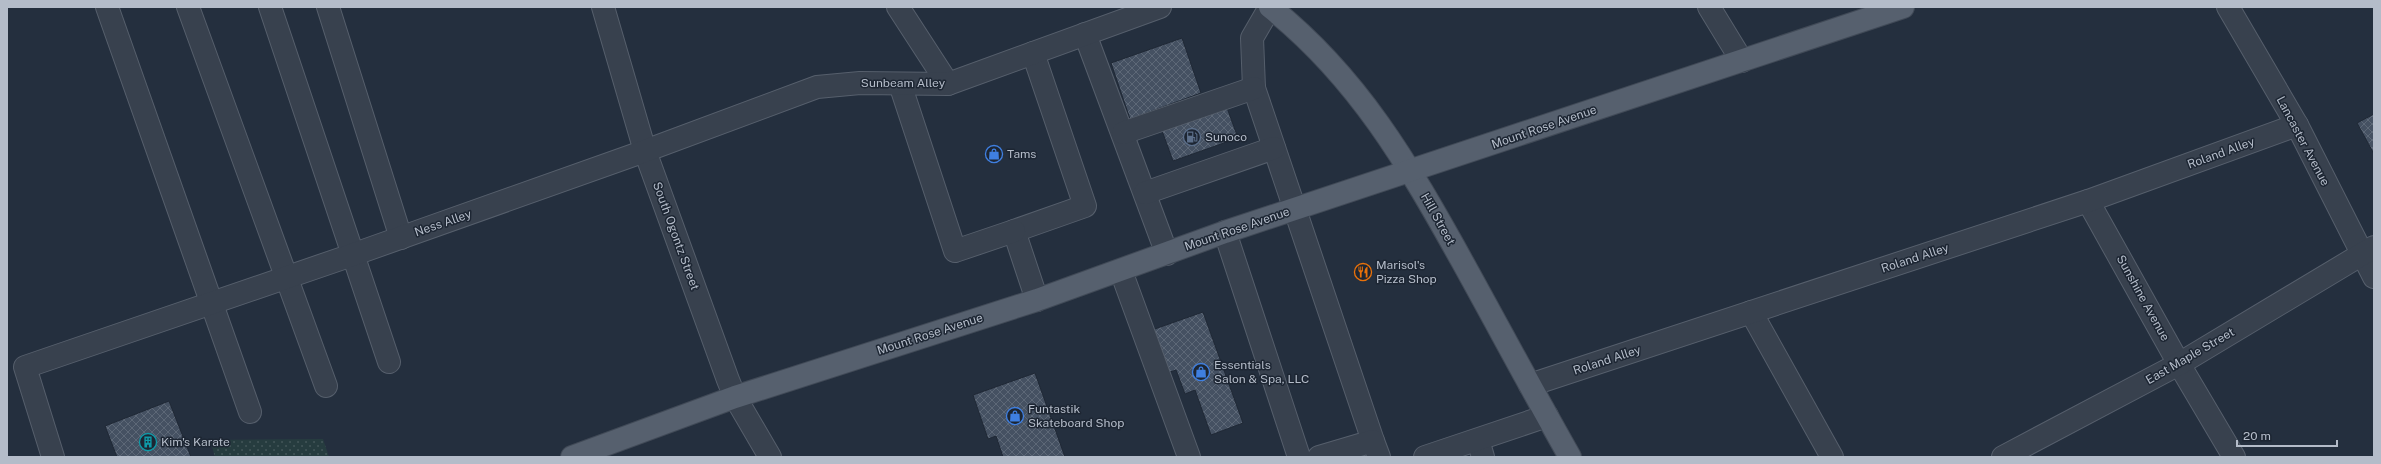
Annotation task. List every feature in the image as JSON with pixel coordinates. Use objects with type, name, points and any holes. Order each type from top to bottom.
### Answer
[{"type":"main road","name":"Hill Street","points":[[1270,7],[1304,34],[1352,86],[1412,171],[1570,457]]},
{"type":"main road","name":"Mount Rose Avenue","points":[[572,457],[735,397],[1037,300],[1122,271],[1225,232],[1903,7]]},
{"type":"street","points":[[107,7],[210,303],[250,412]]},
{"type":"street","points":[[188,7],[326,386]]},
{"type":"street","points":[[270,7],[389,362]]},
{"type":"street","name":"Ness Alley","points":[[328,7],[401,238],[644,151]]},
{"type":"street","name":"South Ogontz Street","points":[[603,7],[644,151],[735,397],[770,457]]},
{"type":"street","points":[[898,7],[948,84]]},
{"type":"street","name":"Sunbeam Alley","points":[[644,151],[817,87],[860,83],[948,84],[1160,7]]},
{"type":"street","points":[[1270,7],[1252,38],[1254,88],[1376,449],[1319,457]]},
{"type":"street","points":[[1709,7],[1742,61]]},
{"type":"street","name":"Lancaster Avenue","points":[[2228,7],[2368,251],[2374,277]]},
{"type":"street","points":[[1085,34],[1167,254]]},
{"type":"street","points":[[900,84],[955,251],[1085,206],[1033,53]]},
{"type":"street","points":[[1122,133],[1254,88]]},
{"type":"street","name":"Roland Alley","points":[[1530,385],[2088,201],[2297,125]]},
{"type":"street","points":[[1145,193],[1274,148]]},
{"type":"street","name":"Sunshine Avenue","points":[[2088,201],[2179,364],[2234,457]]},
{"type":"street","points":[[1014,231],[1037,300]]},
{"type":"street","points":[[1225,232],[1299,457]]},
{"type":"street","points":[[53,457],[25,367],[401,238]]},
{"type":"street","name":"East Maple Street","points":[[2003,457],[2179,364],[2368,251]]},
{"type":"street","points":[[1122,271],[1189,457]]},
{"type":"street","points":[[1751,312],[1832,457]]},
{"type":"street","points":[[1425,457],[1481,448],[1547,416]]},
{"type":"green space","points":[[323,439],[329,457],[215,457],[210,440]]},
{"type":"building","points":[[1182,38],[1201,93],[1130,119],[1111,63]]},
{"type":"building","points":[[1226,105],[1238,138],[1173,161],[1161,128]]},
{"type":"building","points":[[2374,114],[2374,154],[2357,123]]},
{"type":"building","name":"Essentials Salon & Spa, LLC","points":[[1203,312],[1243,423],[1211,435],[1195,390],[1185,394],[1176,370],[1164,374],[1149,331]]},
{"type":"building","name":"Funtastik Skateboard Shop","points":[[1035,373],[1065,457],[1003,457],[996,436],[988,439],[973,395]]},
{"type":"building","name":"Kim's Karate","points":[[169,401],[191,457],[117,457],[105,426]]},
{"type":"place","name":"Sunoco","points":[[1192,137]]},
{"type":"place","name":"Tams","points":[[994,154]]},
{"type":"place","name":"Marisol's Pizza Shop","points":[[1363,272]]},
{"type":"place","name":"Essentials Salon & Spa, LLC","points":[[1201,372]]},
{"type":"place","name":"Funtastik Skateboard Shop","points":[[1015,416]]},
{"type":"place","name":"Kim's Karate","points":[[148,442]]}]
